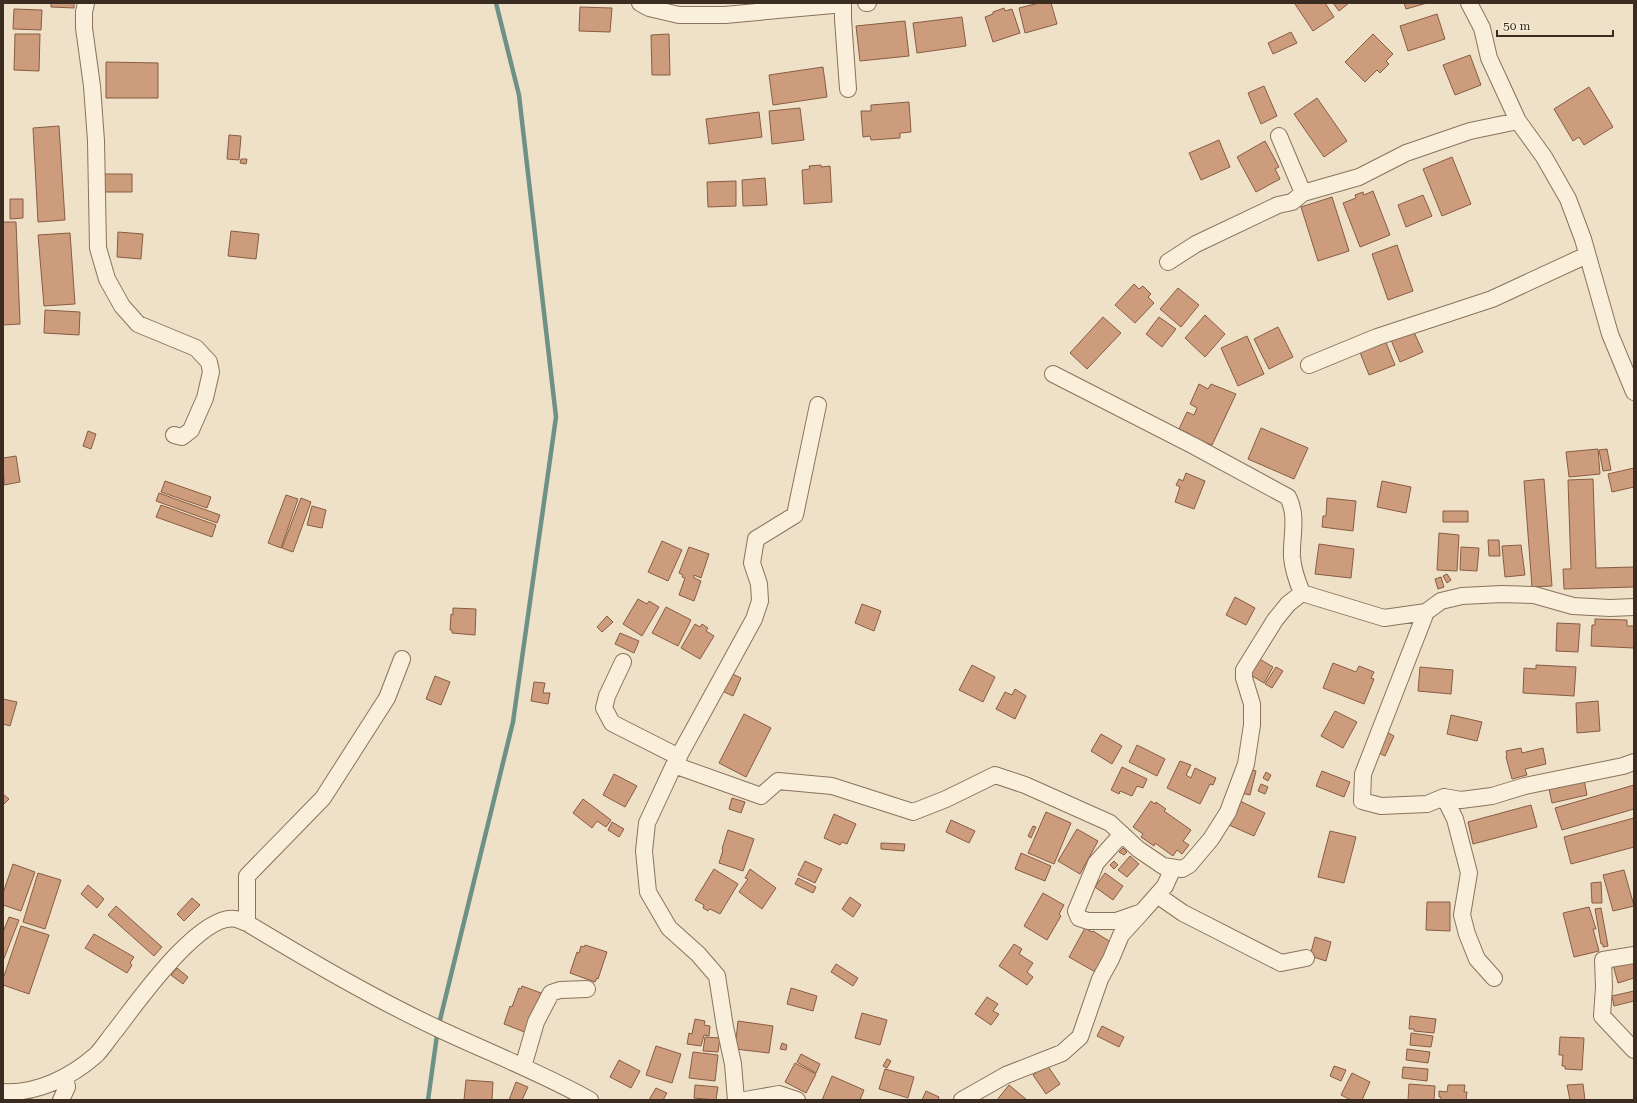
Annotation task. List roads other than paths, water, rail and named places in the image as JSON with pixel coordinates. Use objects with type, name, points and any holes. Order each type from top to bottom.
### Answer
[{"type":"street","points":[[86,3],[84,12],[84,28],[93,94],[96,141],[98,248],[107,279],[122,306],[138,324],[196,348],[209,362],[211,372],[205,398],[191,430],[182,437],[174,435]]},
{"type":"street","points":[[640,3],[649,8],[679,15],[760,12],[833,5],[840,3]]},
{"type":"street","points":[[843,3],[848,89]]},
{"type":"street","points":[[1469,3],[1482,28],[1489,58],[1518,121],[1544,157],[1568,199],[1587,255],[1610,334],[1634,392]]},
{"type":"street","points":[[1168,262],[1196,244],[1278,206],[1292,202],[1303,193],[1359,177],[1406,153],[1470,131],[1518,121]]},
{"type":"street","points":[[1279,136],[1303,193]]},
{"type":"street","points":[[1309,365],[1377,337],[1492,299],[1587,255]]},
{"type":"street","points":[[1053,374],[1194,446],[1288,497],[1293,507],[1292,556],[1295,578],[1302,593],[1384,618],[1426,612]]},
{"type":"street","points":[[736,1100],[733,1064],[725,1027],[717,976],[698,954],[669,928],[648,892],[644,851],[647,823],[676,761],[754,619],[760,601],[760,584],[752,563],[756,540],[795,515],[818,405]]},
{"type":"street","points":[[623,662],[607,696],[604,708],[612,723],[676,761],[761,796],[778,781],[824,785],[832,786],[913,812],[946,799],[995,775],[1025,785],[1110,823],[1138,849],[1163,866],[1182,869],[1189,865],[1210,839],[1228,812],[1246,764],[1252,725],[1252,704],[1244,678],[1244,670],[1284,609],[1302,593]]},
{"type":"street","points":[[1634,607],[1610,608],[1573,606],[1534,595],[1502,594],[1462,596],[1441,600],[1426,612],[1363,774],[1362,801],[1382,806],[1420,805],[1427,804],[1444,797],[1461,800],[1492,796],[1525,786],[1623,766],[1634,762]]},
{"type":"street","points":[[248,924],[247,876],[323,798],[387,698],[402,659]]},
{"type":"street","points":[[1444,797],[1455,819],[1469,873],[1462,915],[1467,934],[1477,959],[1494,978]]},
{"type":"street","points":[[1122,834],[1096,863],[1076,911],[1078,918],[1088,921],[1116,921],[1142,912]]},
{"type":"street","points":[[962,1100],[1006,1075],[1062,1053],[1080,1037],[1100,979],[1111,959],[1121,935],[1165,886],[1173,868]]},
{"type":"street","points":[[1157,895],[1183,913],[1281,963],[1306,958]]},
{"type":"street","points":[[3,1092],[12,1093],[36,1088],[65,1078],[97,1054],[142,995],[190,940],[211,925],[224,920],[236,919],[248,924],[323,969],[438,1028],[558,1082],[590,1100]]},
{"type":"street","points":[[1634,955],[1603,960],[1604,987],[1602,1016],[1634,1050]]},
{"type":"street","points":[[523,1067],[536,1022],[551,993],[560,990],[587,988]]},
{"type":"street","points":[[62,1100],[67,1087],[65,1078]]},
{"type":"street","points":[[745,1100],[779,1094],[797,1100]]},
{"type":"waterway","points":[[428,1100],[438,1028],[513,722],[556,417],[519,95],[496,3]]}]
